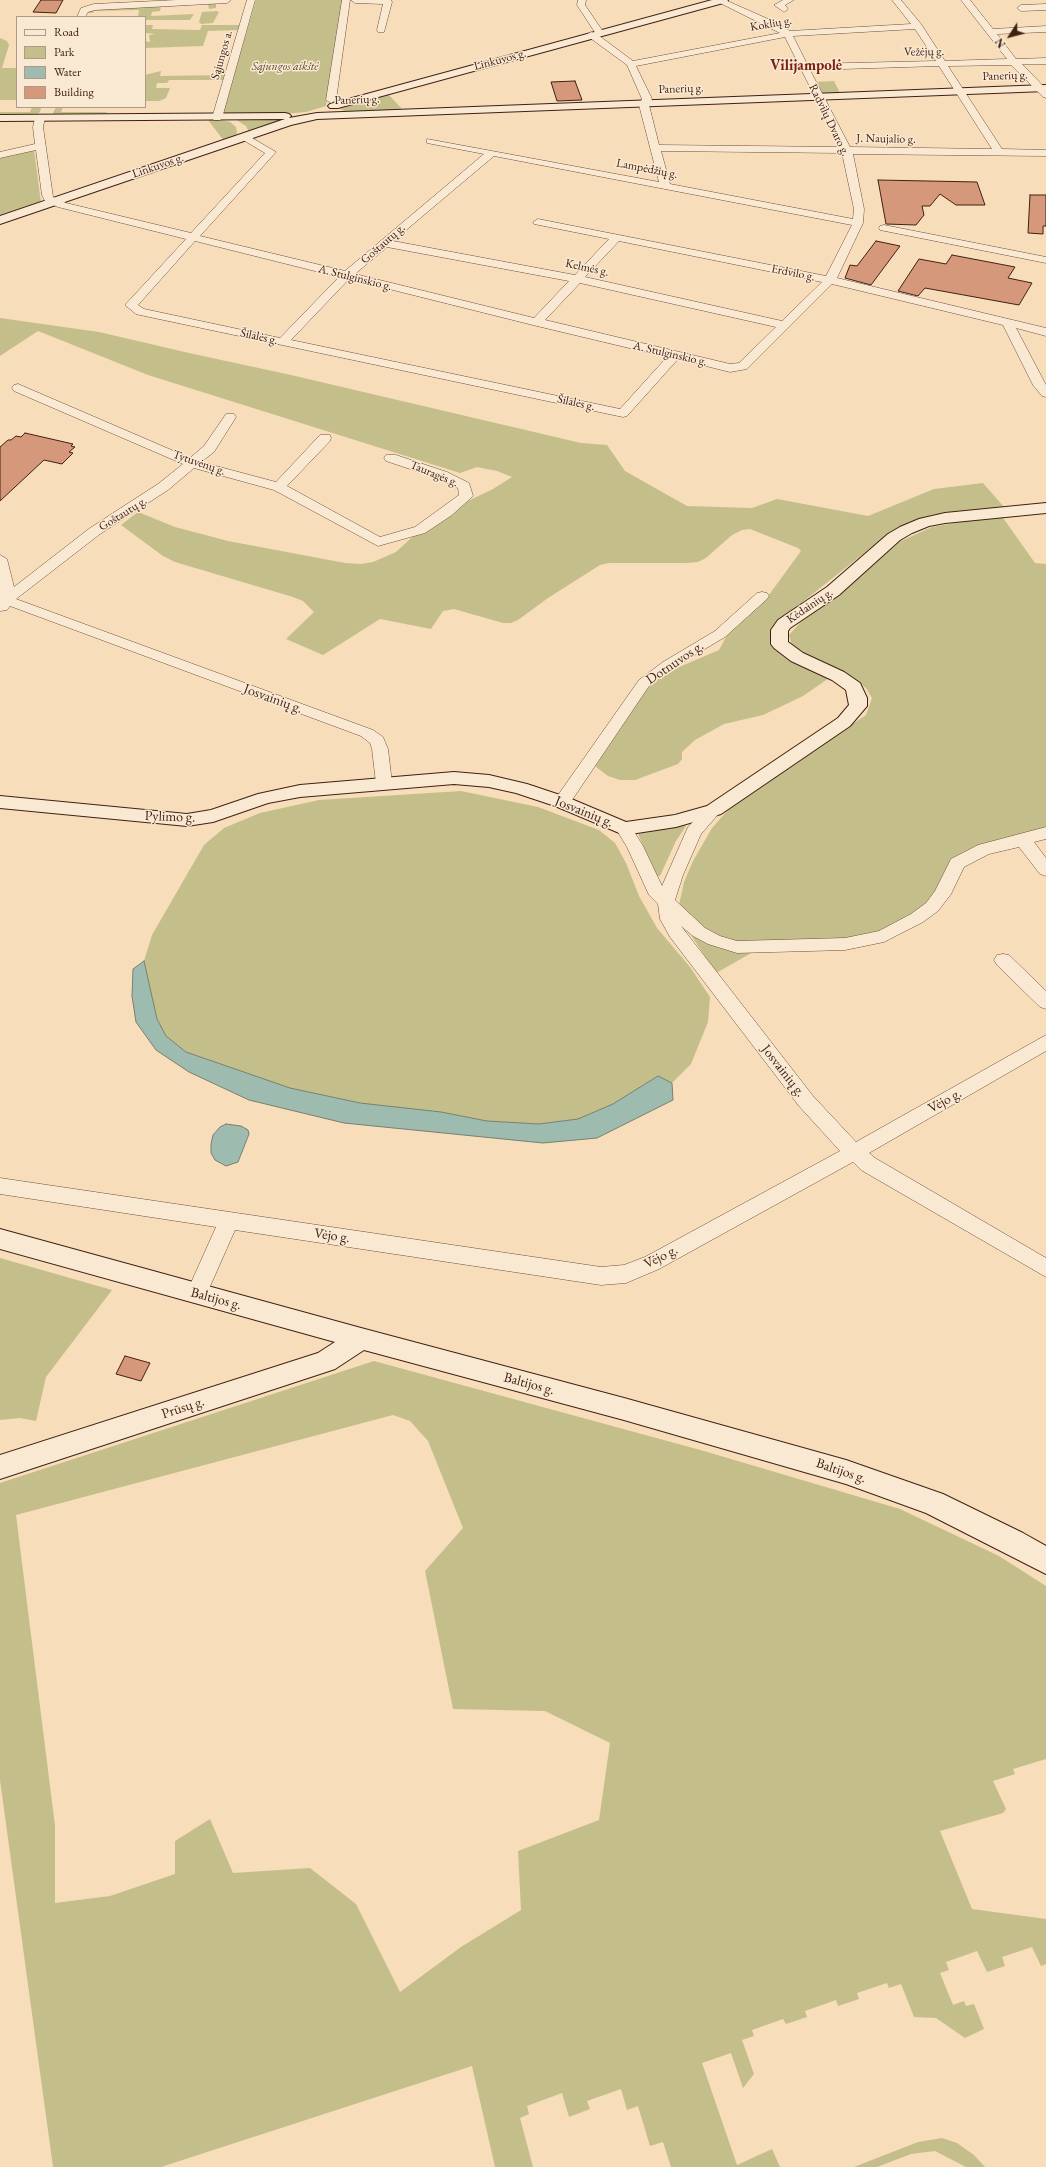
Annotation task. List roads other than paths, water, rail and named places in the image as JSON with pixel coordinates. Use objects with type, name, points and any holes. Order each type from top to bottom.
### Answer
[{"type":"street","points":[[81,16],[83,12],[89,8],[227,0]]},
{"type":"street","name":"Sąjungos a.","points":[[221,117],[251,0]]},
{"type":"street","points":[[338,106],[346,0]]},
{"type":"street","points":[[355,0],[388,2],[381,30]]},
{"type":"street","points":[[582,0],[581,5],[595,28],[595,34],[631,64],[647,99],[645,103],[654,148],[665,186]]},
{"type":"street","points":[[720,0],[772,24],[787,33]]},
{"type":"street","name":"Linkuvos g.","points":[[221,117],[304,114],[338,106],[720,0]]},
{"type":"street","points":[[784,10],[778,5],[790,0]]},
{"type":"street","points":[[896,0],[918,26],[999,153]]},
{"type":"street","points":[[964,0],[1014,62],[1044,91]]},
{"type":"street","points":[[1021,8],[1046,6]]},
{"type":"street","points":[[1034,7],[1042,17]]},
{"type":"street","name":"Koklių g.","points":[[631,64],[787,33],[918,26]]},
{"type":"street","points":[[989,32],[1046,29]]},
{"type":"street","name":"Radvilų Dvaro g.","points":[[743,366],[830,280],[858,223],[860,208],[847,151],[818,97],[787,33]]},
{"type":"street","name":"Vežėjų g.","points":[[803,67],[1046,60]]},
{"type":"street","name":"Panerių g.","points":[[317,116],[338,106],[645,103],[959,91],[1044,91]]},
{"type":"street","points":[[46,114],[38,126],[47,195],[48,199],[54,202]]},
{"type":"street","points":[[0,118],[46,114],[221,117],[241,126],[243,137]]},
{"type":"street","name":"Linkuvos g.","points":[[0,220],[288,122],[317,116]]},
{"type":"street","name":"Šilalės g.","points":[[243,137],[271,152],[191,237],[131,305],[140,312],[623,412],[675,355]]},
{"type":"street","name":"Lampėdžių g.","points":[[431,142],[858,223]]},
{"type":"street","points":[[0,155],[40,146]]},
{"type":"street","name":"J. Naujalio g.","points":[[654,148],[1046,153]]},
{"type":"street","name":"Goštautų g.","points":[[283,342],[346,276],[491,153]]},
{"type":"street","name":"A. Stulginskio g.","points":[[54,202],[346,276],[536,322],[730,368],[743,366]]},
{"type":"street","name":"Erdvilo g.","points":[[538,222],[830,280],[1046,332]]},
{"type":"street","points":[[884,228],[1046,260]]},
{"type":"street","points":[[536,322],[616,238]]},
{"type":"street","name":"Kelmės g.","points":[[384,243],[578,279],[784,325]]},
{"type":"street","points":[[1008,324],[1039,385],[1046,393]]},
{"type":"street","name":"Tytuvėnų g.","points":[[18,388],[191,463],[279,487],[378,542]]},
{"type":"street","name":"Goštautų g.","points":[[3,605],[95,532],[150,497],[209,449],[230,417]]},
{"type":"street","points":[[279,487],[325,438]]},
{"type":"street","name":"Tauragės g.","points":[[378,542],[420,530],[447,512],[466,496],[464,486],[447,478],[391,458]]},
{"type":"street","name":"Kėdainių g.","points":[[714,810],[844,722],[858,706],[857,693],[846,682],[797,657],[780,644],[779,630],[784,624],[833,591],[894,537],[906,530],[925,522],[945,518],[1046,508]]},
{"type":"street","points":[[0,559],[4,566],[7,583],[3,605]]},
{"type":"street","name":"Dotnuvos g.","points":[[562,802],[644,683],[668,665],[720,634],[762,596]]},
{"type":"street","name":"Josvainių g.","points":[[3,605],[367,733],[377,741],[380,748],[384,783],[472,778],[520,788],[562,802],[624,829],[635,846],[658,895],[666,902],[669,919],[676,933],[806,1101],[853,1153],[868,1164],[1046,1268]]},
{"type":"street","name":"Pylimo g.","points":[[0,802],[187,820],[213,816],[280,795],[384,783]]},
{"type":"street","points":[[624,829],[656,825],[714,810]]},
{"type":"street","points":[[714,810],[694,830],[674,876],[666,902],[700,932],[714,940],[732,946],[747,948],[830,945],[866,941],[898,930],[932,907],[942,894],[957,863],[984,849],[1046,833]]},
{"type":"street","points":[[1023,840],[1046,870]]},
{"type":"street","points":[[1003,960],[1046,1002]]},
{"type":"street","name":"Vėjo g.","points":[[0,1186],[601,1276],[626,1274],[652,1263],[853,1153],[1046,1042]]},
{"type":"street","points":[[197,1294],[229,1221]]},
{"type":"street","name":"Baltijos g.","points":[[0,1239],[361,1339],[624,1409],[846,1472],[934,1503],[1013,1542],[1046,1561]]},
{"type":"street","name":"Prūsų g.","points":[[0,1467],[326,1361],[361,1339]]},
{"type":"water","points":[[144,961],[157,1019],[166,1036],[186,1052],[290,1088],[360,1103],[441,1112],[487,1121],[539,1124],[578,1119],[613,1104],[658,1076],[672,1083],[673,1100],[597,1138],[543,1143],[344,1123],[249,1100],[189,1072],[156,1050],[136,1022],[132,996],[133,969]]},
{"type":"water","points":[[226,1124],[241,1126],[248,1130],[249,1134],[238,1162],[226,1166],[215,1160],[211,1153],[211,1144],[213,1135],[220,1127]]},
{"type":"district","name":"Vilijampolė","points":[[806,66]]},
{"type":"park label","name":"Sąjungos aikštė","points":[[285,67]]}]
